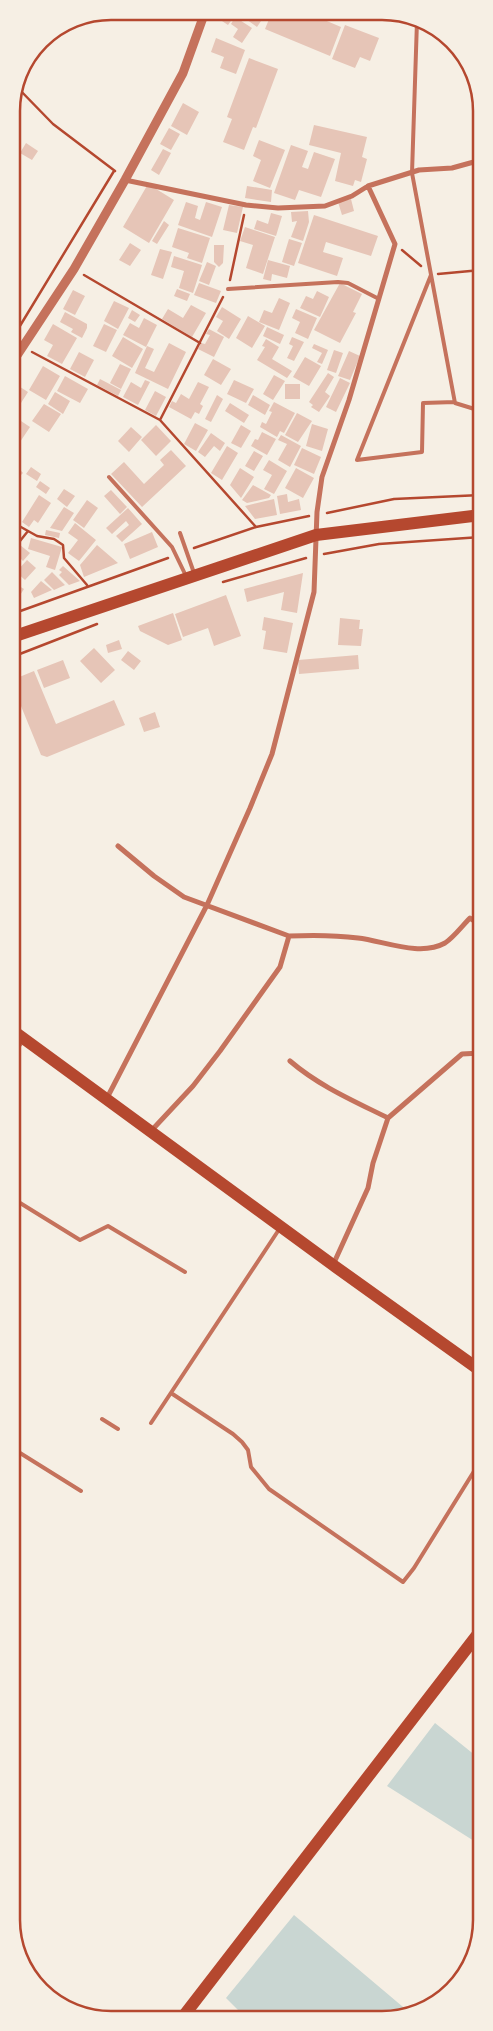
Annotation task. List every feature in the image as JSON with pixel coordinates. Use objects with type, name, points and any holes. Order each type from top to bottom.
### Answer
[{"type":"main road","points":[[20,634],[316,535],[473,516]]},
{"type":"main road","points":[[20,1036],[473,1365]]},
{"type":"main road","points":[[187,2011],[473,1642]]},
{"type":"street","points":[[20,350],[74,269],[125,180],[183,73],[202,20]]},
{"type":"street","points":[[125,180],[246,205],[278,208],[325,206],[352,196],[368,186],[412,173],[452,168],[473,162]]},
{"type":"street","points":[[106,1099],[207,905],[272,754],[314,592],[317,514],[322,477],[349,400],[395,244],[368,186]]},
{"type":"street","points":[[118,846],[184,898],[289,936],[315,935],[358,938],[411,948],[432,948],[446,942],[470,918],[473,920]]},
{"type":"street","points":[[150,1131],[193,1086],[280,967],[289,936]]},
{"type":"street","points":[[333,1265],[368,1188],[373,1163],[388,1118],[462,1054],[473,1053]]},
{"type":"street","points":[[290,1061],[304,1073],[334,1091],[388,1118]]},
{"type":"lane","points":[[417,27],[412,173],[455,402]]},
{"type":"lane","points":[[431,274],[357,460],[422,452],[423,403],[455,402],[473,408]]},
{"type":"lane","points":[[228,289],[338,282],[348,283],[379,299]]},
{"type":"lane","points":[[109,476],[172,547],[191,577]]},
{"type":"lane","points":[[180,534],[187,551],[191,577]]},
{"type":"lane","points":[[20,1044],[24,1039]]},
{"type":"lane","points":[[20,1203],[80,1240],[108,1226],[185,1272]]},
{"type":"lane","points":[[151,1423],[281,1227]]},
{"type":"lane","points":[[171,1394],[233,1434],[242,1442],[248,1450],[251,1467],[269,1490],[403,1582],[414,1568],[473,1473]]},
{"type":"lane","points":[[102,1419],[118,1430]]},
{"type":"lane","points":[[20,1453],[82,1491]]},
{"type":"path","points":[[22,92],[53,124],[125,180]]},
{"type":"path","points":[[20,326],[114,171]]},
{"type":"path","points":[[160,420],[228,289],[246,205]]},
{"type":"path","points":[[74,269],[200,343]]},
{"type":"path","points":[[22,347],[160,420],[256,527]]},
{"type":"path","points":[[187,551],[256,527],[394,499],[473,495]]},
{"type":"path","points":[[20,526],[63,545],[64,558],[88,585]]},
{"type":"path","points":[[20,541],[28,531]]},
{"type":"path","points":[[221,582],[315,556],[379,544],[473,538]]},
{"type":"path","points":[[20,611],[176,555]]},
{"type":"path","points":[[20,654],[102,622]]},
{"type":"shaded area","points":[[435,1723],[473,1754],[473,1840],[387,1786]]},
{"type":"shaded area","points":[[294,1915],[405,2008],[382,2011],[239,2011],[226,1998]]},
{"type":"building","points":[[220,20],[232,20],[228,25]]},
{"type":"building","points":[[233,20],[240,20],[252,28],[242,43],[233,37],[238,29],[231,24]]},
{"type":"building","points":[[247,20],[262,20],[257,27]]},
{"type":"building","points":[[269,20],[324,20],[341,27],[330,56],[265,29]]},
{"type":"building","points":[[345,25],[379,38],[370,61],[360,57],[355,68],[332,59]]},
{"type":"building","points":[[216,38],[245,50],[236,74],[220,68],[224,57],[211,52]]},
{"type":"building","points":[[249,58],[278,69],[256,128],[253,127],[244,150],[223,142],[232,119],[227,117]]},
{"type":"building","points":[[183,103],[199,112],[187,135],[171,126]]},
{"type":"building","points":[[314,125],[367,137],[362,157],[367,159],[361,182],[355,180],[353,186],[335,181],[341,153],[309,145]]},
{"type":"building","points":[[169,128],[180,134],[171,150],[160,144]]},
{"type":"building","points":[[259,140],[285,150],[270,188],[253,181],[261,160],[253,156]]},
{"type":"building","points":[[26,143],[38,151],[32,160],[20,153]]},
{"type":"building","points":[[291,145],[308,151],[302,167],[308,169],[314,152],[335,159],[321,197],[299,190],[295,200],[274,193]]},
{"type":"building","points":[[163,149],[171,153],[159,175],[151,170]]},
{"type":"building","points":[[148,184],[174,200],[149,243],[123,227]]},
{"type":"building","points":[[247,186],[272,190],[271,202],[245,198]]},
{"type":"building","points":[[351,199],[354,211],[342,215],[338,202]]},
{"type":"building","points":[[186,202],[198,206],[195,218],[200,220],[206,202],[222,207],[212,237],[178,225]]},
{"type":"building","points":[[229,205],[243,207],[237,233],[223,230]]},
{"type":"building","points":[[308,211],[309,222],[303,241],[291,237],[297,221],[292,222],[291,212]]},
{"type":"building","points":[[271,213],[282,216],[276,236],[254,229],[257,220],[268,224]]},
{"type":"building","points":[[314,215],[378,236],[371,256],[326,242],[323,252],[343,258],[337,276],[298,263]]},
{"type":"building","points":[[164,221],[169,225],[157,244],[152,241]]},
{"type":"building","points":[[245,227],[275,237],[263,274],[246,268],[253,245],[240,241]]},
{"type":"building","points":[[178,228],[210,238],[202,263],[187,258],[189,253],[172,247]]},
{"type":"building","points":[[289,239],[302,243],[294,266],[282,262]]},
{"type":"building","points":[[130,243],[141,250],[130,266],[119,260]]},
{"type":"building","points":[[214,245],[224,245],[223,263],[219,267],[214,262]]},
{"type":"building","points":[[160,249],[172,252],[163,279],[151,275]]},
{"type":"building","points":[[174,256],[202,265],[193,293],[179,288],[184,271],[171,267]]},
{"type":"building","points":[[268,260],[290,266],[287,278],[272,274],[271,281],[263,279]]},
{"type":"building","points":[[207,262],[216,266],[209,285],[199,281]]},
{"type":"building","points":[[199,283],[221,291],[216,303],[194,295]]},
{"type":"building","points":[[340,283],[362,294],[353,312],[356,313],[340,343],[314,330]]},
{"type":"building","points":[[177,289],[190,294],[187,301],[174,296]]},
{"type":"building","points":[[73,290],[85,296],[75,315],[63,309]]},
{"type":"building","points":[[317,291],[329,297],[320,317],[300,308],[306,296],[313,299]]},
{"type":"building","points":[[279,298],[290,303],[279,330],[259,322],[264,310],[272,313]]},
{"type":"building","points":[[114,301],[129,308],[118,329],[104,321]]},
{"type":"building","points":[[191,305],[206,313],[192,337],[162,319],[168,309],[183,318]]},
{"type":"building","points":[[222,307],[241,319],[229,339],[217,331],[223,321],[216,317]]},
{"type":"building","points":[[296,309],[317,318],[308,339],[295,333],[300,322],[292,318]]},
{"type":"building","points":[[132,310],[140,315],[135,322],[128,318]]},
{"type":"building","points":[[65,312],[87,324],[82,338],[71,332],[73,329],[60,322]]},
{"type":"building","points":[[248,316],[265,326],[252,348],[236,338]]},
{"type":"building","points":[[144,318],[157,325],[146,347],[123,335],[130,323],[139,328]]},
{"type":"building","points":[[53,324],[77,338],[62,364],[47,356],[53,345],[44,340]]},
{"type":"building","points":[[104,324],[117,330],[106,352],[93,346]]},
{"type":"building","points":[[267,327],[284,335],[280,344],[263,336]]},
{"type":"building","points":[[209,329],[224,337],[214,357],[198,349],[201,343],[205,344],[210,335],[206,334]]},
{"type":"building","points":[[123,337],[143,349],[132,368],[112,356]]},
{"type":"building","points":[[292,337],[304,342],[294,361],[287,358],[293,346],[289,344]]},
{"type":"building","points":[[266,339],[279,347],[272,359],[292,371],[287,378],[257,360],[265,347],[262,346]]},
{"type":"building","points":[[169,343],[186,352],[168,389],[135,373],[147,346],[154,349],[145,368],[154,372]]},
{"type":"building","points":[[314,344],[328,350],[322,364],[317,362],[322,353],[312,348]]},
{"type":"building","points":[[334,350],[343,353],[336,373],[327,370]]},
{"type":"building","points":[[349,351],[360,356],[350,380],[338,376]]},
{"type":"building","points":[[79,352],[94,360],[85,377],[70,369]]},
{"type":"building","points":[[305,357],[321,366],[309,386],[293,377]]},
{"type":"building","points":[[213,359],[231,369],[221,385],[204,375]]},
{"type":"building","points":[[120,364],[131,369],[121,389],[110,383]]},
{"type":"building","points":[[43,366],[60,376],[46,400],[29,390]]},
{"type":"building","points":[[328,373],[334,377],[325,392],[330,396],[319,412],[311,407],[313,405],[309,402]]},
{"type":"building","points":[[274,375],[285,381],[273,400],[263,394]]},
{"type":"building","points":[[65,376],[88,389],[80,403],[57,391]]},
{"type":"building","points":[[340,378],[350,383],[336,412],[326,407]]},
{"type":"building","points":[[100,379],[121,390],[118,396],[97,385]]},
{"type":"building","points":[[145,380],[150,382],[138,405],[123,397],[131,382],[141,388]]},
{"type":"building","points":[[234,380],[254,389],[246,403],[227,394]]},
{"type":"building","points":[[198,382],[209,387],[200,404],[203,406],[199,414],[195,412],[191,419],[169,407],[172,401],[176,403],[181,394],[189,399]]},
{"type":"building","points":[[285,384],[300,384],[300,399],[285,399]]},
{"type":"building","points":[[20,387],[28,392],[20,405]]},
{"type":"building","points":[[155,391],[166,397],[156,416],[145,410]]},
{"type":"building","points":[[55,392],[70,401],[63,414],[48,404]]},
{"type":"building","points":[[217,395],[223,399],[211,422],[205,419]]},
{"type":"building","points":[[253,395],[270,405],[265,415],[248,405]]},
{"type":"building","points":[[274,402],[295,413],[284,433],[280,431],[277,437],[260,427],[262,422],[266,424],[272,412],[269,411]]},
{"type":"building","points":[[230,403],[249,415],[244,423],[225,411]]},
{"type":"building","points":[[44,404],[61,414],[49,432],[32,421]]},
{"type":"building","points":[[297,413],[312,421],[298,442],[285,435]]},
{"type":"building","points":[[20,420],[30,427],[20,442]]},
{"type":"building","points":[[195,423],[208,430],[196,451],[184,444]]},
{"type":"building","points":[[312,424],[328,429],[322,451],[306,446]]},
{"type":"building","points":[[156,425],[171,441],[156,456],[141,440]]},
{"type":"building","points":[[241,425],[251,431],[241,448],[231,443]]},
{"type":"building","points":[[131,427],[142,437],[129,452],[118,441]]},
{"type":"building","points":[[262,432],[276,439],[267,455],[251,446],[255,439],[258,440]]},
{"type":"building","points":[[211,433],[225,443],[220,451],[214,446],[205,457],[198,452]]},
{"type":"building","points":[[281,435],[301,446],[290,467],[278,460],[287,444],[278,440]]},
{"type":"building","points":[[227,446],[238,453],[222,480],[211,473]]},
{"type":"building","points":[[302,448],[321,457],[314,474],[294,465]]},
{"type":"building","points":[[171,450],[186,466],[142,507],[111,474],[124,462],[144,484],[164,465],[160,460]]},
{"type":"building","points":[[254,451],[263,456],[254,471],[245,466]]},
{"type":"building","points":[[269,460],[287,471],[274,494],[264,489],[272,475],[263,470]]},
{"type":"building","points":[[31,467],[41,474],[37,481],[26,474]]},
{"type":"building","points":[[240,468],[254,477],[241,498],[230,485]]},
{"type":"building","points":[[296,468],[314,478],[303,498],[285,488]]},
{"type":"building","points":[[40,481],[50,488],[46,494],[36,487]]},
{"type":"building","points":[[253,485],[271,495],[269,498],[247,503],[242,500]]},
{"type":"building","points":[[64,489],[75,496],[67,507],[57,499]]},
{"type":"building","points":[[111,490],[127,507],[120,514],[104,496]]},
{"type":"building","points":[[287,494],[288,502],[299,499],[301,510],[280,514],[277,496]]},
{"type":"building","points":[[39,495],[51,503],[38,523],[34,520],[29,527],[22,522]]},
{"type":"building","points":[[274,499],[277,515],[255,519],[245,506]]},
{"type":"building","points":[[87,500],[98,508],[84,528],[73,520]]},
{"type":"building","points":[[64,507],[74,513],[62,531],[50,528]]},
{"type":"building","points":[[128,508],[142,524],[122,542],[116,536],[129,525],[126,521],[112,534],[106,528]]},
{"type":"building","points":[[75,523],[96,540],[79,561],[68,553],[78,540],[68,533]]},
{"type":"building","points":[[46,530],[60,533],[59,538],[45,535]]},
{"type":"building","points":[[152,532],[158,547],[130,559],[124,544]]},
{"type":"building","points":[[31,538],[62,547],[55,570],[46,567],[50,556],[28,549]]},
{"type":"building","points":[[20,545],[30,553],[23,561],[20,558]]},
{"type":"building","points":[[97,545],[118,563],[84,577],[80,565]]},
{"type":"building","points":[[27,560],[36,568],[25,580],[20,576],[20,568]]},
{"type":"building","points":[[63,566],[80,581],[69,585],[59,575],[62,572],[59,570]]},
{"type":"building","points":[[52,572],[65,585],[54,590],[44,580]]},
{"type":"building","points":[[303,573],[297,613],[281,610],[284,592],[247,602],[244,589]]},
{"type":"building","points":[[41,581],[52,590],[34,598],[31,592]]},
{"type":"building","points":[[20,587],[24,589],[20,595]]},
{"type":"building","points":[[226,595],[241,636],[214,646],[208,628],[183,637],[175,614]]},
{"type":"building","points":[[173,613],[182,640],[168,645],[140,631],[138,626]]},
{"type":"building","points":[[264,617],[293,623],[287,653],[263,649],[266,631],[262,630]]},
{"type":"building","points":[[340,618],[360,620],[359,629],[363,629],[361,646],[338,645]]},
{"type":"building","points":[[119,640],[122,649],[108,653],[106,645]]},
{"type":"building","points":[[94,648],[115,670],[101,683],[80,661]]},
{"type":"building","points":[[128,651],[141,661],[134,670],[121,660]]},
{"type":"building","points":[[358,655],[359,669],[299,674],[298,660]]},
{"type":"building","points":[[63,660],[70,678],[44,688],[37,670]]},
{"type":"building","points":[[34,671],[56,724],[114,700],[125,725],[47,757],[41,755],[20,704],[20,677]]},
{"type":"building","points":[[155,712],[160,727],[144,732],[139,718]]}]
